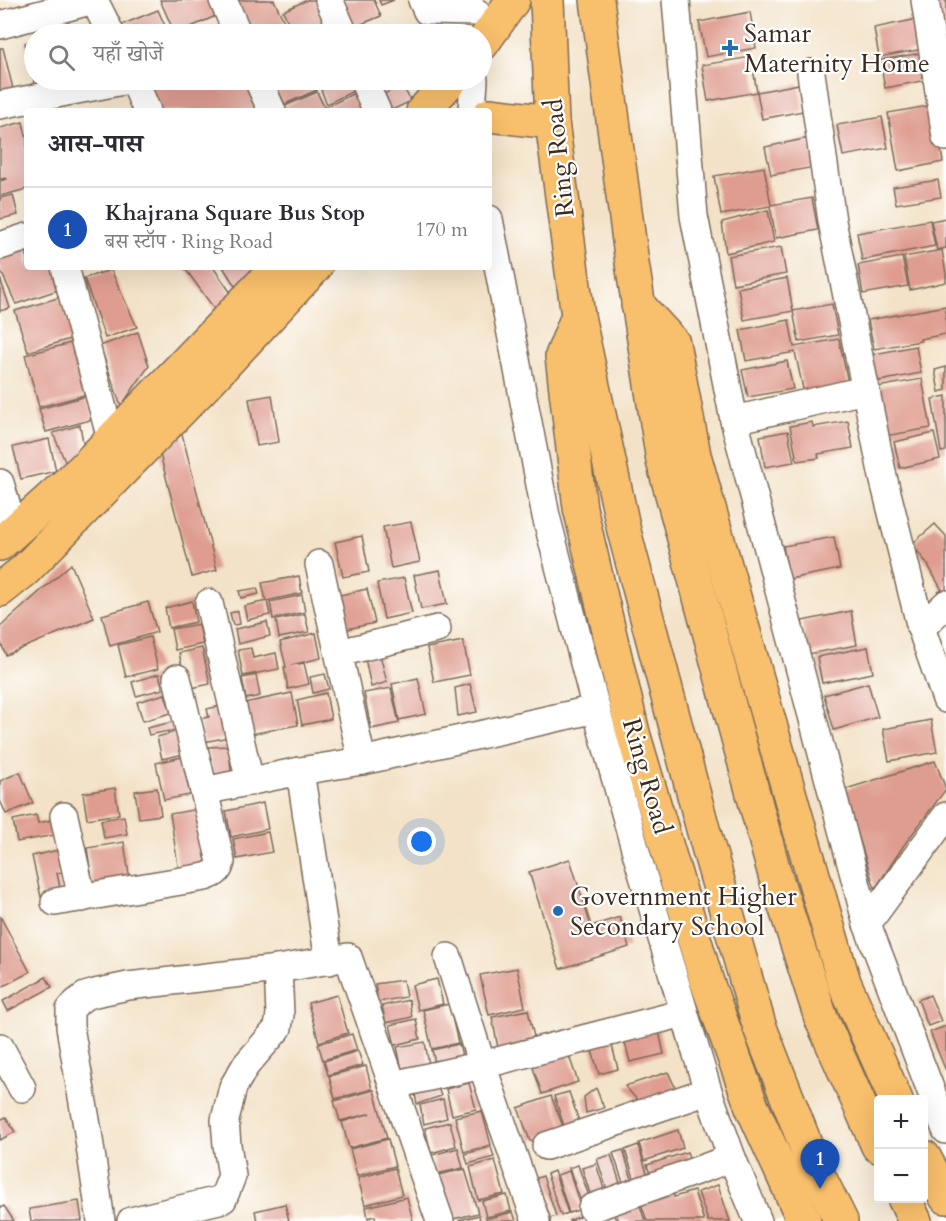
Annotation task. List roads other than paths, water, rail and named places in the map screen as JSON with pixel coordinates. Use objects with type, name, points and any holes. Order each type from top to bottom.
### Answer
[{"type":"main road","points":[[492,30],[513,0]]},
{"type":"main road","name":"Ring Road","points":[[546,0],[552,122],[578,316],[624,531],[703,829],[759,1025],[814,1169],[841,1221]]},
{"type":"main road","points":[[597,0],[638,305],[663,462],[776,875],[821,1018],[874,1135]]},
{"type":"main road","points":[[426,108],[442,90]]},
{"type":"main road","points":[[492,115],[552,122]]},
{"type":"main road","points":[[7,537],[83,469],[275,270]]},
{"type":"main road","points":[[0,591],[25,570],[207,383],[312,270]]},
{"type":"main road","points":[[638,305],[673,343],[694,454],[844,982],[894,1095]]},
{"type":"main road","name":"Ring Road","points":[[578,316],[562,356],[580,508],[633,733],[707,982],[752,1107],[804,1221]]},
{"type":"main road","points":[[928,1164],[946,1197]]},
{"type":"main road","points":[[906,1203],[915,1221]]},
{"type":"street","points":[[0,25],[94,0],[106,24]]},
{"type":"street","points":[[223,0],[234,24]]},
{"type":"street","points":[[329,0],[340,24]]},
{"type":"street","points":[[422,0],[427,11],[476,15]]},
{"type":"street","points":[[676,0],[694,216],[734,420],[867,924],[946,1130]]},
{"type":"street","points":[[925,0],[946,137]]},
{"type":"street","points":[[811,73],[832,221],[883,477],[921,628],[946,699]]},
{"type":"street","points":[[0,105],[77,90]]},
{"type":"street","points":[[138,90],[146,108]]},
{"type":"street","points":[[263,90],[271,108]]},
{"type":"street","points":[[368,90],[376,108]]},
{"type":"street","points":[[472,108],[473,90]]},
{"type":"street","points":[[492,235],[546,516],[596,709],[641,870],[708,1091],[758,1221]]},
{"type":"street","points":[[0,246],[24,238]]},
{"type":"street","points":[[65,270],[111,439]]},
{"type":"street","points":[[734,420],[865,390]]},
{"type":"street","points":[[0,483],[7,537]]},
{"type":"street","points":[[319,564],[362,761]]},
{"type":"street","points":[[209,603],[250,782]]},
{"type":"street","points":[[921,628],[946,604]]},
{"type":"street","points":[[339,653],[437,629]]},
{"type":"street","points":[[55,902],[204,877],[218,871],[221,862],[177,678]]},
{"type":"street","points":[[204,791],[362,761],[596,709]]},
{"type":"street","points":[[300,771],[329,961]]},
{"type":"street","points":[[64,816],[82,898]]},
{"type":"street","points":[[867,924],[946,816]]},
{"type":"street","points":[[101,1221],[70,1028],[70,1010],[77,1002],[85,996],[128,986],[278,969],[348,957],[440,1221]]},
{"type":"street","points":[[448,957],[482,1065],[536,1221]]},
{"type":"street","points":[[131,1221],[223,1199],[232,1176],[225,1120],[233,1087],[246,1065],[278,1028],[280,1014],[278,969]]},
{"type":"street","points":[[393,1085],[482,1065],[684,1013]]},
{"type":"street","points":[[0,1047],[22,1088]]},
{"type":"street","points":[[546,1146],[708,1091]]},
{"type":"street","points":[[591,1208],[732,1158]]},
{"type":"place","name":"Samar Maternity Home","points":[[730,48]]},
{"type":"place","name":"Government Higher Secondary School","points":[[558,911]]},
{"type":"place","name":"Khajrana Square Bus Stop","points":[[820,1189]]}]
